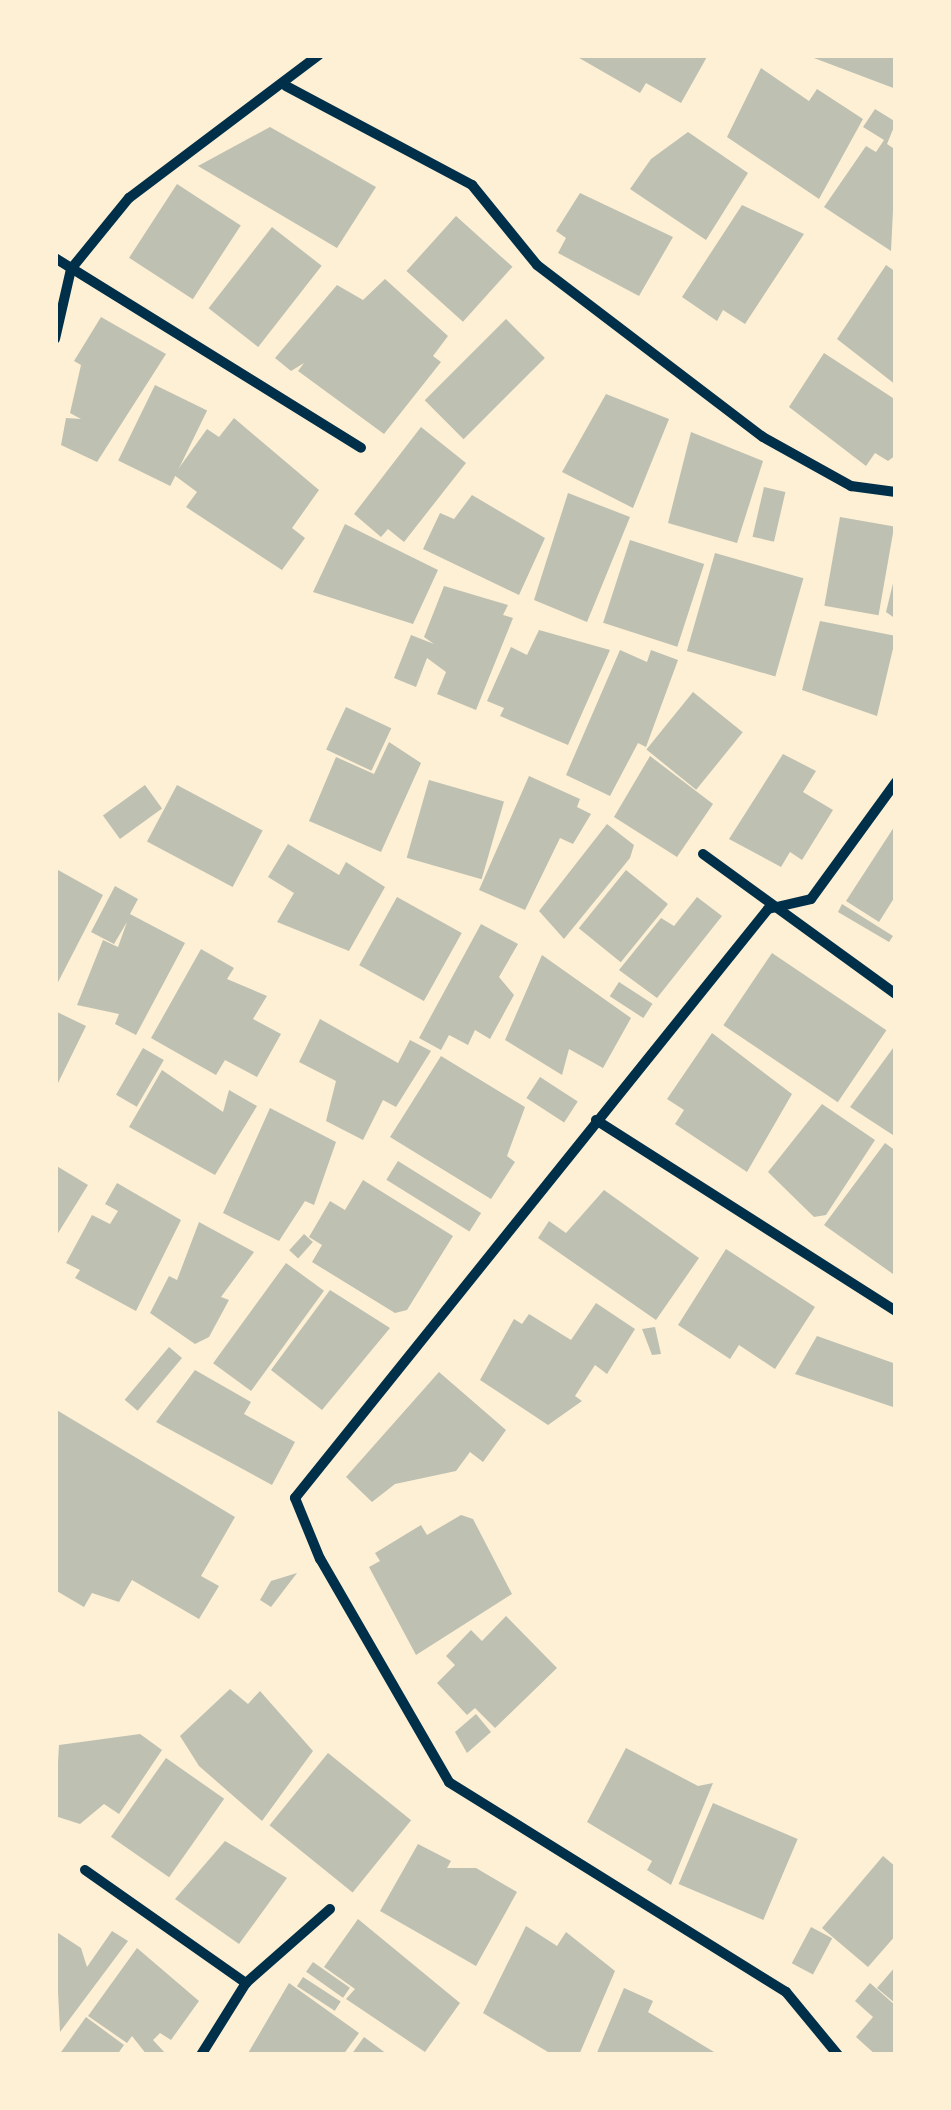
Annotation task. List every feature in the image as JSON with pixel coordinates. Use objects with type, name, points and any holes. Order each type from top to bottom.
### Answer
[{"type":"street","points":[[55,339],[71,269],[128,198],[286,86],[319,55]]},
{"type":"street","points":[[286,86],[472,185],[537,265],[763,436],[851,486],[896,492]]},
{"type":"street","points":[[55,258],[361,448]]},
{"type":"street","points":[[838,2055],[786,1992],[449,1782],[320,1559],[295,1498],[768,909],[811,898],[896,782]]},
{"type":"street","points":[[703,854],[768,909],[896,994]]},
{"type":"street","points":[[596,1120],[896,1311]]},
{"type":"street","points":[[85,1870],[246,1983]]},
{"type":"street","points":[[201,2055],[246,1983],[330,1909]]},
{"type":"building","points":[[574,55],[708,55],[681,103],[646,83],[640,93]]},
{"type":"building","points":[[806,55],[896,55],[896,89]]},
{"type":"building","points":[[761,68],[809,101],[817,89],[863,119],[819,199],[727,137]]},
{"type":"building","points":[[875,109],[896,122],[887,144],[896,150],[891,251],[824,207],[866,146],[876,152],[884,140],[863,127]]},
{"type":"building","points":[[270,127],[376,187],[337,248],[198,166]]},
{"type":"building","points":[[688,132],[748,173],[706,240],[630,189],[651,159]]},
{"type":"building","points":[[177,184],[241,225],[193,299],[129,258]]},
{"type":"building","points":[[580,193],[673,237],[639,296],[558,253],[566,238],[556,231]]},
{"type":"building","points":[[742,205],[804,234],[745,324],[723,310],[717,321],[682,297]]},
{"type":"building","points":[[456,216],[512,267],[463,322],[406,271]]},
{"type":"building","points":[[272,227],[322,266],[258,347],[209,308]]},
{"type":"building","points":[[886,265],[896,272],[896,385],[837,339]]},
{"type":"building","points":[[385,279],[448,336],[433,356],[441,362],[384,434],[298,371],[304,363],[291,371],[275,358],[337,285],[363,300]]},
{"type":"building","points":[[101,317],[166,354],[97,462],[61,445],[66,418],[81,419],[70,413],[81,365],[74,361]]},
{"type":"building","points":[[506,319],[545,358],[464,439],[425,400]]},
{"type":"building","points":[[824,353],[896,400],[896,455],[888,461],[875,453],[866,466],[789,407]]},
{"type":"building","points":[[155,385],[207,410],[170,486],[118,460]]},
{"type":"building","points":[[606,394],[669,419],[633,508],[562,472]]},
{"type":"building","points":[[234,418],[319,490],[292,528],[305,538],[282,570],[186,507],[197,492],[174,475],[207,429],[219,437]]},
{"type":"building","points":[[421,427],[466,463],[404,542],[388,529],[381,537],[354,514]]},
{"type":"building","points":[[691,432],[763,461],[737,543],[668,523]]},
{"type":"building","points":[[764,487],[785,492],[774,542],[753,537]]},
{"type":"building","points":[[568,493],[630,517],[587,622],[534,600]]},
{"type":"building","points":[[472,495],[545,538],[519,595],[423,549],[440,513],[454,519]]},
{"type":"building","points":[[840,517],[894,527],[879,615],[824,606]]},
{"type":"building","points":[[345,524],[438,570],[413,624],[313,592]]},
{"type":"building","points":[[630,540],[704,564],[677,647],[603,623]]},
{"type":"building","points":[[715,553],[803,578],[775,676],[687,651]]},
{"type":"building","points":[[896,571],[896,619],[886,612]]},
{"type":"building","points":[[444,586],[508,605],[503,615],[513,618],[476,710],[437,694],[446,672],[427,658],[416,687],[394,678],[411,635],[434,644],[424,637]]},
{"type":"building","points":[[820,621],[896,636],[877,716],[802,690]]},
{"type":"building","points":[[539,630],[610,650],[568,745],[500,716],[504,708],[487,701],[511,647],[527,655]]},
{"type":"building","points":[[620,650],[647,662],[651,650],[678,660],[646,747],[638,743],[610,796],[566,775]]},
{"type":"building","points":[[693,692],[743,732],[696,790],[646,750]]},
{"type":"building","points":[[346,707],[391,728],[371,771],[326,750]]},
{"type":"building","points":[[389,742],[421,763],[381,852],[309,821],[336,757],[374,774]]},
{"type":"building","points":[[783,754],[816,771],[803,792],[833,810],[802,860],[790,852],[781,867],[729,839]]},
{"type":"building","points":[[650,756],[713,804],[677,857],[614,817]]},
{"type":"building","points":[[529,776],[580,799],[577,807],[591,814],[573,844],[560,838],[525,910],[479,890]]},
{"type":"building","points":[[429,780],[504,801],[482,879],[407,858]]},
{"type":"building","points":[[145,785],[162,808],[120,839],[103,816]]},
{"type":"building","points":[[177,785],[263,831],[233,887],[147,842]]},
{"type":"building","points":[[607,824],[634,845],[630,858],[564,939],[539,911]]},
{"type":"building","points":[[896,824],[896,895],[879,922],[846,901]]},
{"type":"building","points":[[288,844],[339,875],[346,862],[385,887],[349,951],[277,922],[294,893],[268,877]]},
{"type":"building","points":[[58,870],[103,895],[55,988],[55,875]]},
{"type":"building","points":[[626,870],[668,904],[621,962],[579,928]]},
{"type":"building","points":[[115,886],[138,899],[130,914],[185,943],[136,1035],[115,1024],[119,1014],[77,1005],[103,940],[118,947],[127,922],[114,944],[91,932]]},
{"type":"building","points":[[397,897],[462,933],[424,1001],[359,965]]},
{"type":"building","points":[[697,897],[722,916],[657,998],[619,970],[661,918],[674,926]]},
{"type":"building","points":[[842,904],[893,936],[889,942],[838,912]]},
{"type":"building","points":[[481,924],[518,944],[499,977],[514,995],[490,1039],[475,1030],[468,1045],[449,1035],[441,1050],[419,1038]]},
{"type":"building","points":[[201,949],[234,968],[227,979],[267,996],[253,1019],[281,1034],[257,1077],[225,1060],[216,1075],[151,1038]]},
{"type":"building","points":[[772,953],[886,1030],[838,1102],[723,1025]]},
{"type":"building","points":[[542,955],[631,1018],[603,1068],[569,1049],[562,1075],[505,1040]]},
{"type":"building","points":[[619,982],[653,1004],[643,1018],[610,996]]},
{"type":"building","points":[[55,1011],[86,1026],[58,1083],[55,1082]]},
{"type":"building","points":[[320,1019],[398,1063],[410,1040],[431,1051],[396,1107],[383,1100],[363,1140],[326,1121],[336,1081],[299,1062]]},
{"type":"building","points":[[712,1033],[792,1094],[747,1172],[675,1124],[684,1110],[667,1099]]},
{"type":"building","points":[[896,1044],[896,1137],[850,1107]]},
{"type":"building","points":[[143,1048],[164,1060],[137,1107],[116,1095]]},
{"type":"building","points":[[441,1056],[525,1107],[507,1156],[515,1162],[491,1199],[390,1137]]},
{"type":"building","points":[[162,1070],[223,1112],[229,1090],[257,1106],[215,1175],[129,1127]]},
{"type":"building","points":[[540,1077],[578,1102],[564,1122],[526,1098]]},
{"type":"building","points":[[822,1104],[875,1140],[826,1215],[814,1217],[768,1172]]},
{"type":"building","points":[[270,1108],[336,1142],[314,1205],[305,1201],[279,1241],[223,1213]]},
{"type":"building","points":[[885,1143],[896,1151],[893,1274],[824,1225]]},
{"type":"building","points":[[398,1161],[481,1213],[469,1232],[386,1180]]},
{"type":"building","points":[[55,1165],[88,1185],[55,1238]]},
{"type":"building","points":[[363,1180],[453,1236],[407,1310],[395,1313],[312,1262],[322,1245],[309,1237],[330,1201],[345,1210]]},
{"type":"building","points":[[117,1183],[181,1220],[136,1311],[75,1278],[80,1270],[66,1263],[92,1215],[110,1224],[118,1211],[105,1204]]},
{"type":"building","points":[[604,1190],[699,1258],[656,1320],[538,1238],[549,1221],[566,1233]]},
{"type":"building","points":[[199,1222],[254,1252],[221,1297],[229,1300],[209,1337],[195,1344],[150,1313],[169,1276],[177,1280]]},
{"type":"building","points":[[304,1234],[313,1242],[298,1258],[289,1250]]},
{"type":"building","points":[[726,1249],[815,1307],[775,1369],[739,1345],[730,1359],[678,1325]]},
{"type":"building","points":[[286,1263],[324,1291],[251,1391],[213,1363]]},
{"type":"building","points":[[330,1290],[390,1328],[322,1410],[271,1370]]},
{"type":"building","points":[[596,1303],[635,1329],[607,1374],[595,1365],[575,1396],[582,1401],[548,1425],[480,1380],[514,1319],[522,1324],[529,1314],[571,1340]]},
{"type":"building","points":[[655,1327],[661,1354],[652,1355],[642,1329]]},
{"type":"building","points":[[817,1336],[896,1364],[896,1408],[795,1374]]},
{"type":"building","points":[[169,1347],[182,1358],[138,1411],[125,1400]]},
{"type":"building","points":[[195,1370],[251,1402],[244,1414],[295,1442],[272,1485],[156,1422]]},
{"type":"building","points":[[439,1372],[506,1430],[483,1462],[470,1452],[456,1471],[395,1484],[372,1502],[346,1477]]},
{"type":"building","points":[[55,1409],[235,1517],[201,1576],[219,1586],[199,1619],[132,1580],[119,1602],[92,1593],[84,1607],[55,1590]]},
{"type":"building","points":[[461,1515],[473,1519],[512,1594],[416,1655],[369,1567],[380,1561],[375,1553],[421,1525],[427,1535]]},
{"type":"building","points":[[297,1573],[271,1607],[260,1600],[271,1581]]},
{"type":"building","points":[[506,1616],[557,1668],[495,1728],[475,1708],[467,1715],[437,1683],[455,1665],[446,1656],[471,1630],[482,1641]]},
{"type":"building","points":[[230,1689],[248,1704],[260,1691],[313,1751],[262,1821],[199,1766],[180,1736]]},
{"type":"building","points":[[476,1714],[491,1732],[467,1753],[455,1732]]},
{"type":"building","points":[[140,1734],[162,1750],[119,1814],[104,1804],[80,1824],[55,1816],[59,1745]]},
{"type":"building","points":[[626,1748],[698,1786],[713,1783],[671,1885],[647,1870],[652,1861],[587,1822]]},
{"type":"building","points":[[328,1753],[411,1820],[353,1893],[269,1825]]},
{"type":"building","points":[[166,1758],[224,1799],[169,1877],[111,1837]]},
{"type":"building","points":[[713,1803],[798,1839],[763,1920],[679,1884]]},
{"type":"building","points":[[225,1841],[287,1878],[239,1944],[175,1899]]},
{"type":"building","points":[[418,1844],[451,1861],[447,1868],[476,1868],[517,1892],[476,1966],[380,1911]]},
{"type":"building","points":[[883,1856],[896,1867],[896,1935],[868,1967],[822,1928]]},
{"type":"building","points":[[358,1919],[460,2003],[425,2052],[346,1999],[355,1989],[324,1967]]},
{"type":"building","points":[[526,1926],[557,1946],[566,1932],[615,1971],[579,2055],[553,2055],[483,2013]]},
{"type":"building","points":[[811,1927],[832,1938],[813,1974],[792,1963]]},
{"type":"building","points":[[55,1931],[81,1948],[87,1967],[112,1931],[128,1941],[60,2032]]},
{"type":"building","points":[[137,1948],[199,2001],[171,2040],[160,2033],[153,2040],[167,2055],[147,2055],[132,2036],[127,2043],[88,2016]]},
{"type":"building","points":[[313,1962],[350,1988],[343,1998],[306,1972]]},
{"type":"building","points":[[896,1966],[896,2004],[877,1988]]},
{"type":"building","points":[[303,1977],[341,2002],[335,2011],[297,1986]]},
{"type":"building","points":[[289,1983],[359,2033],[343,2055],[247,2055]]},
{"type":"building","points":[[870,1983],[896,2006],[896,2055],[876,2055],[856,2037],[873,2017],[855,2001]]},
{"type":"building","points":[[624,1988],[653,2001],[648,2012],[719,2055],[596,2055]]},
{"type":"building","points":[[86,2017],[124,2045],[117,2055],[59,2055]]},
{"type":"building","points":[[364,2037],[387,2054],[401,2055],[351,2055]]}]
